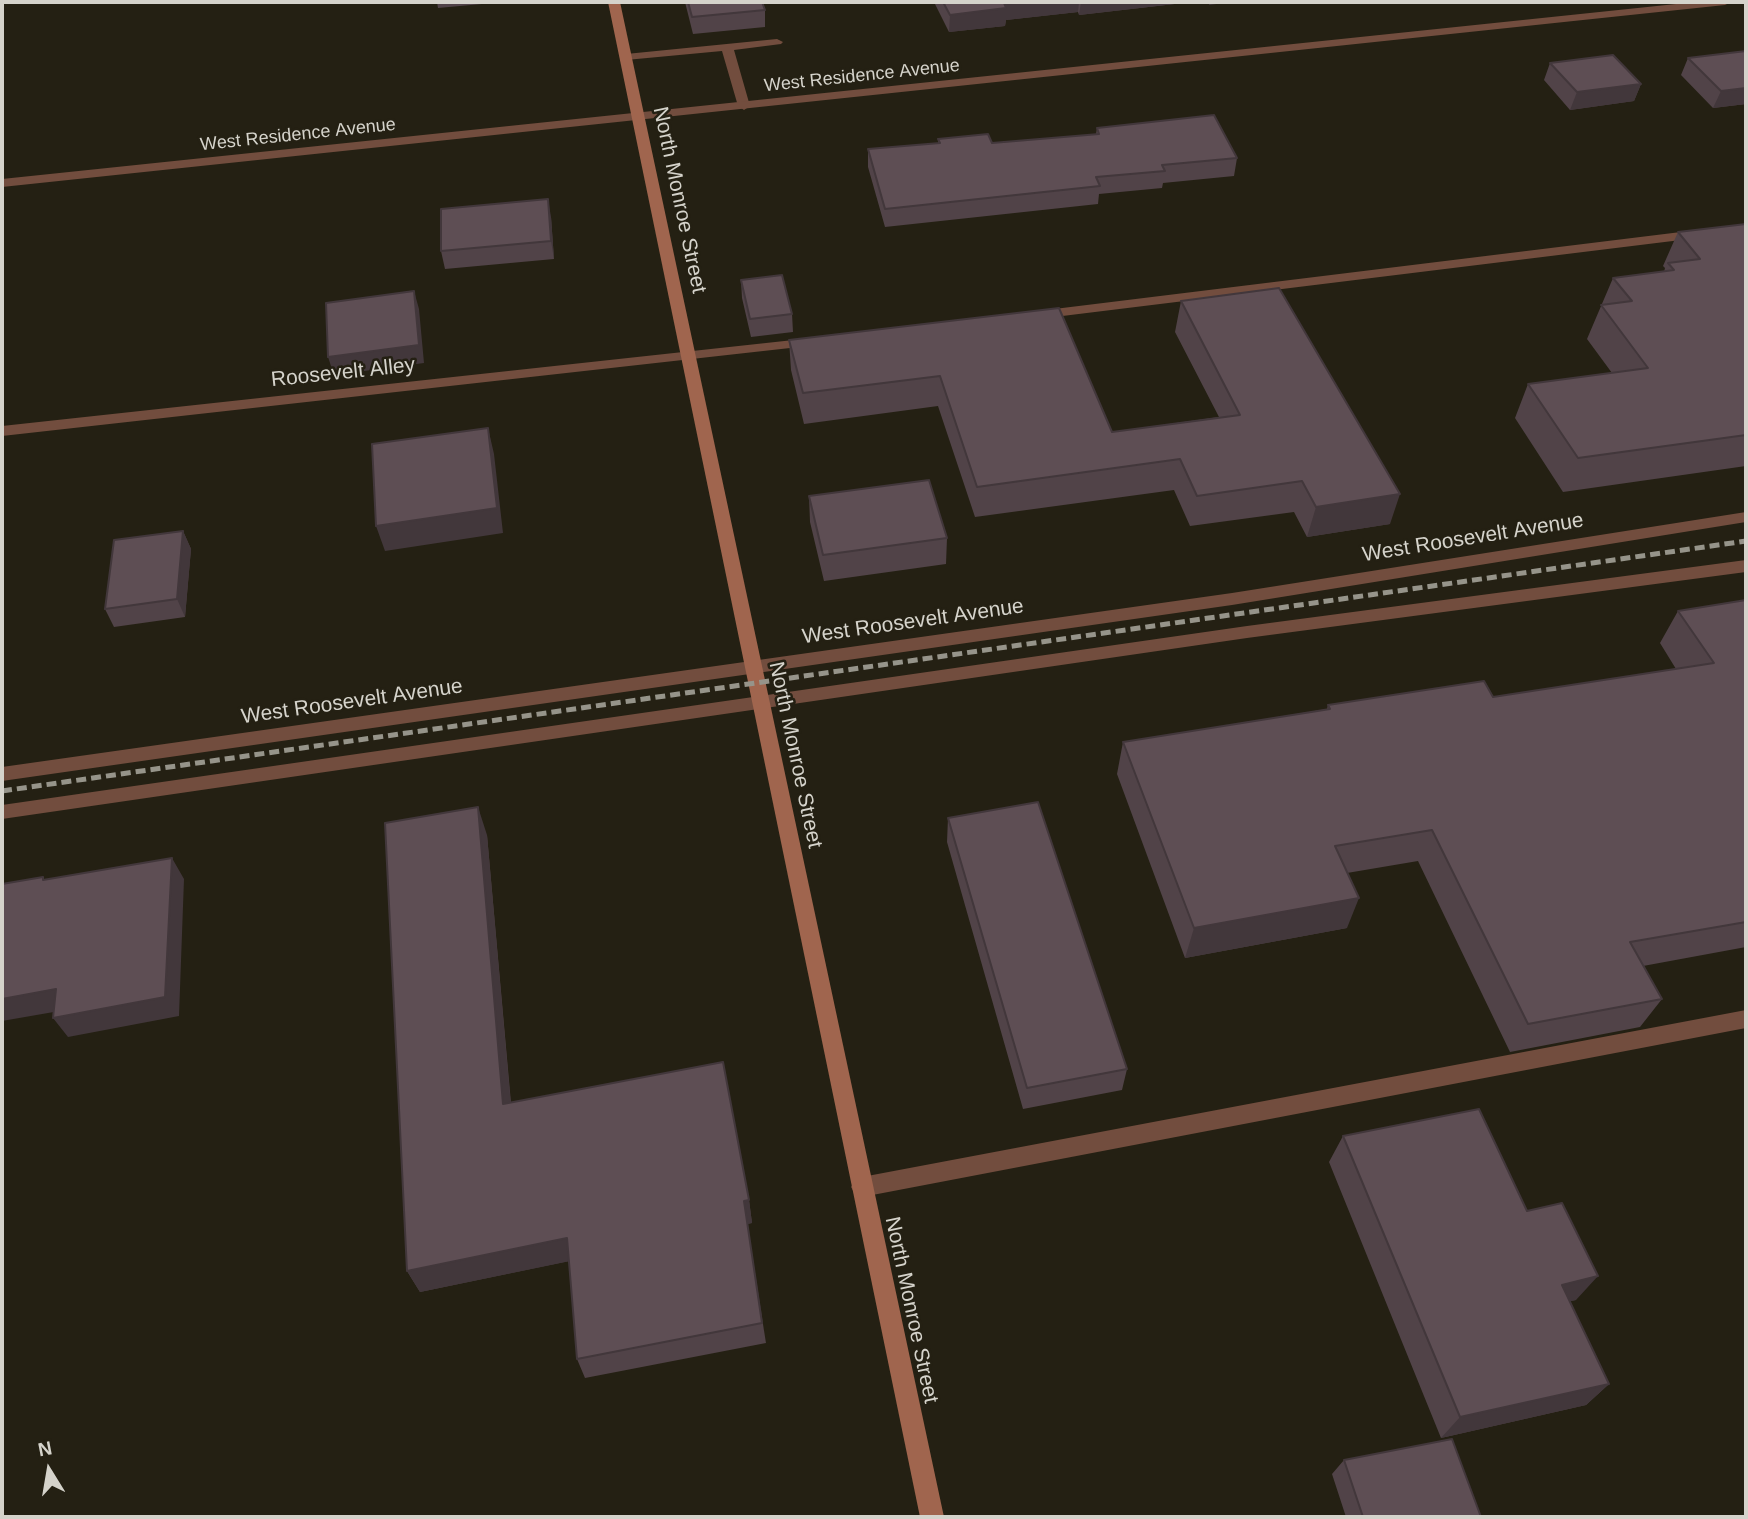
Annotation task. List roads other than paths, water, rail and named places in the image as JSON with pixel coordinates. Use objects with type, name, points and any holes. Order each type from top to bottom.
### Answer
[{"type":"main road","name":"North Monroe Street","points":[[614,2],[932,1517]]},
{"type":"street","name":"West Residence Avenue","points":[[2,183],[1725,2]]},
{"type":"street","points":[[626,57],[777,42]]},
{"type":"street","points":[[727,47],[744,106]]},
{"type":"street","points":[[1018,317],[1746,228]]},
{"type":"street","name":"Roosevelt Alley","points":[[2,431],[826,341]]},
{"type":"street","name":"West Roosevelt Avenue","points":[[2,775],[1232,599],[1746,517]]},
{"type":"street","points":[[2,812],[1261,630],[1746,566]]},
{"type":"street","points":[[862,1187],[1746,1019]]},
{"type":"railway","points":[[2,791],[1746,541]]}]
